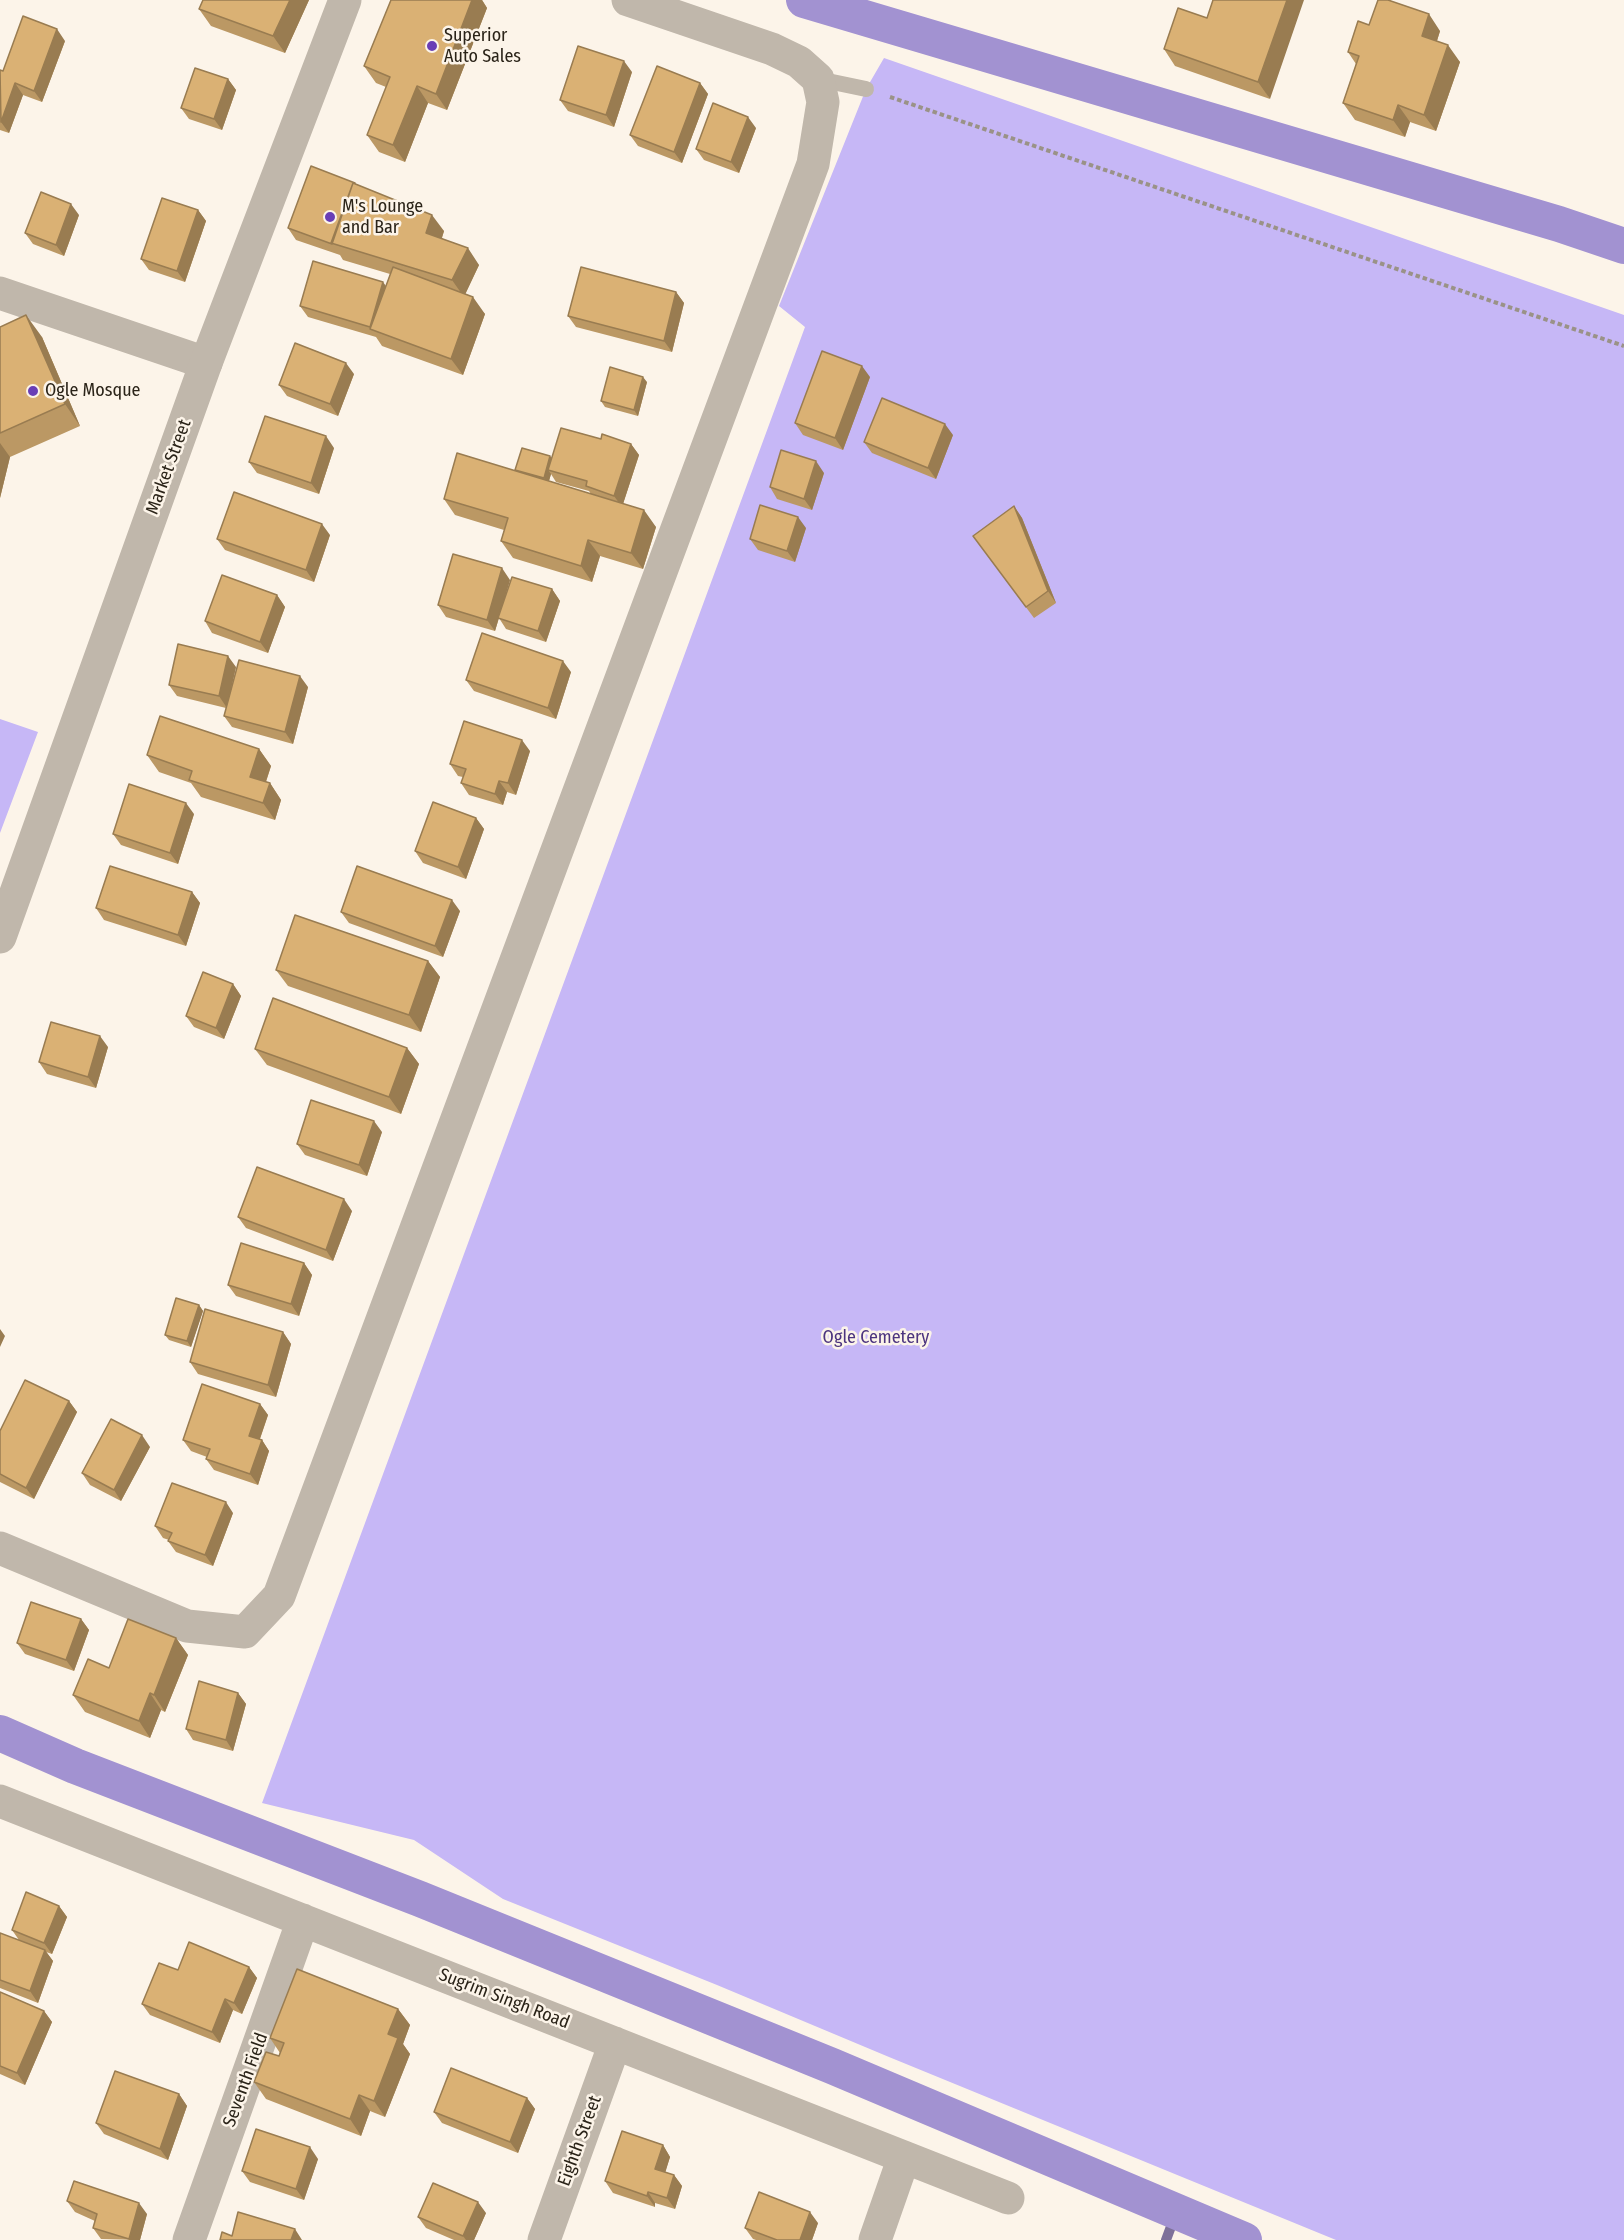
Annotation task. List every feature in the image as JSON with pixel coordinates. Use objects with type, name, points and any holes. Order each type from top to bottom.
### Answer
[{"type":"street","name":"Market Street","points":[[0,937],[206,363],[345,0]]},
{"type":"street","points":[[0,1548],[187,1626],[245,1632],[279,1596],[813,164],[822,102],[818,80],[799,62],[772,50],[628,0]]},
{"type":"street","points":[[0,292],[206,363]]},
{"type":"street","name":"Sugrim Singh Road","points":[[3,1810],[303,1920],[1008,2198]]},
{"type":"street","name":"Seventh Field","points":[[189,2240],[303,1920]]},
{"type":"street","name":"Eighth Street","points":[[544,2240],[615,2043]]},
{"type":"street","points":[[875,2240],[904,2157]]},
{"type":"lane","points":[[818,80],[866,89]]},
{"type":"path","points":[[866,89],[1624,346]]},
{"type":"green space","name":"Ogle Cemetery","points":[[884,58],[1624,315],[1624,2240],[1336,2240],[503,1899],[414,1840],[262,1803],[805,327],[779,306],[866,89]]},
{"type":"green space","points":[[0,719],[38,732],[0,833]]},
{"type":"building","points":[[203,0],[290,0],[273,36],[199,9]]},
{"type":"building","name":"Superior Auto Sales","points":[[391,0],[472,0],[436,94],[417,86],[393,145],[367,135],[390,77],[364,66]]},
{"type":"building","points":[[1213,0],[1287,0],[1258,82],[1164,49],[1178,8],[1207,18]]},
{"type":"building","points":[[1378,0],[1388,0],[1429,14],[1422,36],[1448,45],[1424,115],[1398,105],[1393,120],[1343,103],[1359,56],[1348,52],[1358,21],[1369,25]]},
{"type":"building","points":[[23,16],[57,29],[34,91],[15,83],[1,122],[0,70],[3,71]]},
{"type":"building","points":[[578,46],[624,61],[606,115],[560,100]]},
{"type":"building","points":[[657,66],[700,83],[674,152],[630,135]]},
{"type":"building","points":[[195,68],[228,79],[214,119],[181,108]]},
{"type":"building","points":[[713,103],[748,117],[731,162],[696,149]]},
{"type":"building","name":"M's Lounge and Bar","points":[[311,166],[355,183],[353,183],[332,244],[288,228]]},
{"type":"building","points":[[353,183],[432,215],[426,233],[468,248],[452,280],[331,243]]},
{"type":"building","points":[[41,192],[71,204],[56,245],[25,233]]},
{"type":"building","points":[[162,198],[198,210],[177,271],[141,259]]},
{"type":"building","points":[[313,261],[383,282],[370,327],[300,306]]},
{"type":"building","points":[[393,267],[473,297],[451,359],[370,329]]},
{"type":"building","points":[[581,267],[676,292],[664,341],[568,316]]},
{"type":"building","name":"Ogle Mosque","points":[[26,315],[65,404],[0,433],[0,327]]},
{"type":"building","points":[[295,343],[346,363],[330,404],[279,385]]},
{"type":"building","points":[[822,351],[862,366],[835,438],[795,423]]},
{"type":"building","points":[[610,367],[643,377],[634,410],[601,401]]},
{"type":"building","points":[[882,398],[945,424],[928,468],[864,442]]},
{"type":"building","points":[[265,416],[326,436],[311,483],[249,462]]},
{"type":"building","points":[[561,428],[601,439],[602,434],[631,444],[614,496],[586,486],[587,481],[548,470]]},
{"type":"building","points":[[522,448],[550,456],[544,478],[515,470]]},
{"type":"building","points":[[781,450],[816,461],[804,499],[770,487]]},
{"type":"building","points":[[457,453],[644,510],[631,553],[588,540],[581,566],[501,541],[508,518],[444,499]]},
{"type":"building","points":[[234,492],[322,524],[306,570],[217,539]]},
{"type":"building","points":[[760,505],[798,517],[787,551],[750,539]]},
{"type":"building","points":[[1014,506],[1048,591],[1026,607],[973,536]]},
{"type":"building","points":[[453,554],[502,568],[487,620],[438,605]]},
{"type":"building","points":[[222,575],[277,595],[260,642],[205,621]]},
{"type":"building","points":[[512,577],[552,589],[538,631],[498,618]]},
{"type":"building","points":[[482,633],[563,661],[548,708],[466,680]]},
{"type":"building","points":[[178,644],[228,656],[219,696],[169,685]]},
{"type":"building","points":[[239,660],[300,676],[285,732],[224,716]]},
{"type":"building","points":[[160,716],[259,749],[250,777],[270,783],[263,803],[189,780],[192,771],[147,755]]},
{"type":"building","points":[[464,721],[522,740],[508,783],[499,781],[495,794],[461,783],[466,769],[450,764]]},
{"type":"building","points":[[129,784],[186,803],[170,853],[113,834]]},
{"type":"building","points":[[433,802],[476,818],[458,867],[415,851]]},
{"type":"building","points":[[110,866],[192,892],[178,935],[96,908]]},
{"type":"building","points":[[357,866],[452,900],[435,946],[341,912]]},
{"type":"building","points":[[295,915],[428,961],[409,1015],[276,970]]},
{"type":"building","points":[[203,972],[233,984],[216,1028],[186,1016]]},
{"type":"building","points":[[273,998],[407,1048],[389,1097],[255,1049]]},
{"type":"building","points":[[51,1022],[100,1036],[88,1077],[39,1062]]},
{"type":"building","points":[[311,1100],[374,1121],[359,1165],[297,1144]]},
{"type":"building","points":[[257,1167],[344,1199],[326,1250],[238,1217]]},
{"type":"building","points":[[241,1243],[304,1263],[291,1304],[228,1285]]},
{"type":"building","points":[[176,1298],[199,1305],[187,1341],[165,1335]]},
{"type":"building","points":[[205,1309],[283,1332],[268,1385],[190,1362]]},
{"type":"building","points":[[25,1380],[69,1401],[26,1488],[0,1474],[0,1431]]},
{"type":"building","points":[[202,1384],[260,1404],[249,1436],[262,1440],[250,1474],[206,1459],[210,1449],[183,1440]]},
{"type":"building","points":[[111,1419],[142,1435],[114,1490],[82,1473]]},
{"type":"building","points":[[172,1483],[226,1502],[205,1555],[168,1541],[172,1533],[155,1526]]},
{"type":"building","points":[[31,1602],[81,1619],[66,1660],[17,1643]]},
{"type":"building","points":[[128,1619],[176,1638],[154,1695],[150,1693],[139,1721],[73,1695],[88,1659],[109,1668]]},
{"type":"building","points":[[199,1681],[238,1693],[226,1740],[186,1729]]},
{"type":"building","points":[[26,1892],[59,1906],[44,1943],[12,1930]]},
{"type":"building","points":[[0,1933],[45,1950],[30,1991],[0,1980]]},
{"type":"building","points":[[189,1942],[249,1967],[234,2003],[225,1999],[212,2032],[142,2004],[159,1963],[178,1970]]},
{"type":"building","points":[[297,1969],[398,2009],[388,2034],[398,2038],[374,2101],[359,2095],[350,2119],[254,2082],[266,2052],[279,2056],[284,2043],[270,2038]]},
{"type":"building","points":[[0,1992],[44,2011],[17,2073],[0,2066]]},
{"type":"building","points":[[451,2068],[527,2098],[510,2142],[434,2112]]},
{"type":"building","points":[[115,2071],[179,2094],[160,2149],[96,2123]]},
{"type":"building","points":[[256,2129],[310,2147],[296,2189],[242,2171]]},
{"type":"building","points":[[622,2131],[663,2145],[655,2169],[674,2175],[667,2198],[648,2192],[647,2196],[605,2181]]},
{"type":"building","points":[[74,2181],[139,2203],[129,2239],[93,2228],[97,2214],[67,2201]]},
{"type":"building","points":[[433,2183],[478,2202],[463,2236],[418,2217]]},
{"type":"building","points":[[759,2192],[810,2212],[800,2240],[777,2240],[745,2228]]},
{"type":"building","points":[[238,2212],[295,2229],[291,2240],[220,2240],[222,2232],[232,2236]]},
{"type":"waterway","points":[[804,0],[1559,224],[1624,246]]},
{"type":"waterway","points":[[0,1733],[75,1766],[420,1899],[832,2066],[1244,2240]]},
{"type":"waterway","points":[[1166,2240],[1176,2213]]},
{"type":"place","name":"Superior Auto Sales","points":[[432,46]]},
{"type":"place","name":"M's Lounge and Bar","points":[[330,217]]},
{"type":"place","name":"Ogle Mosque","points":[[33,391]]}]
